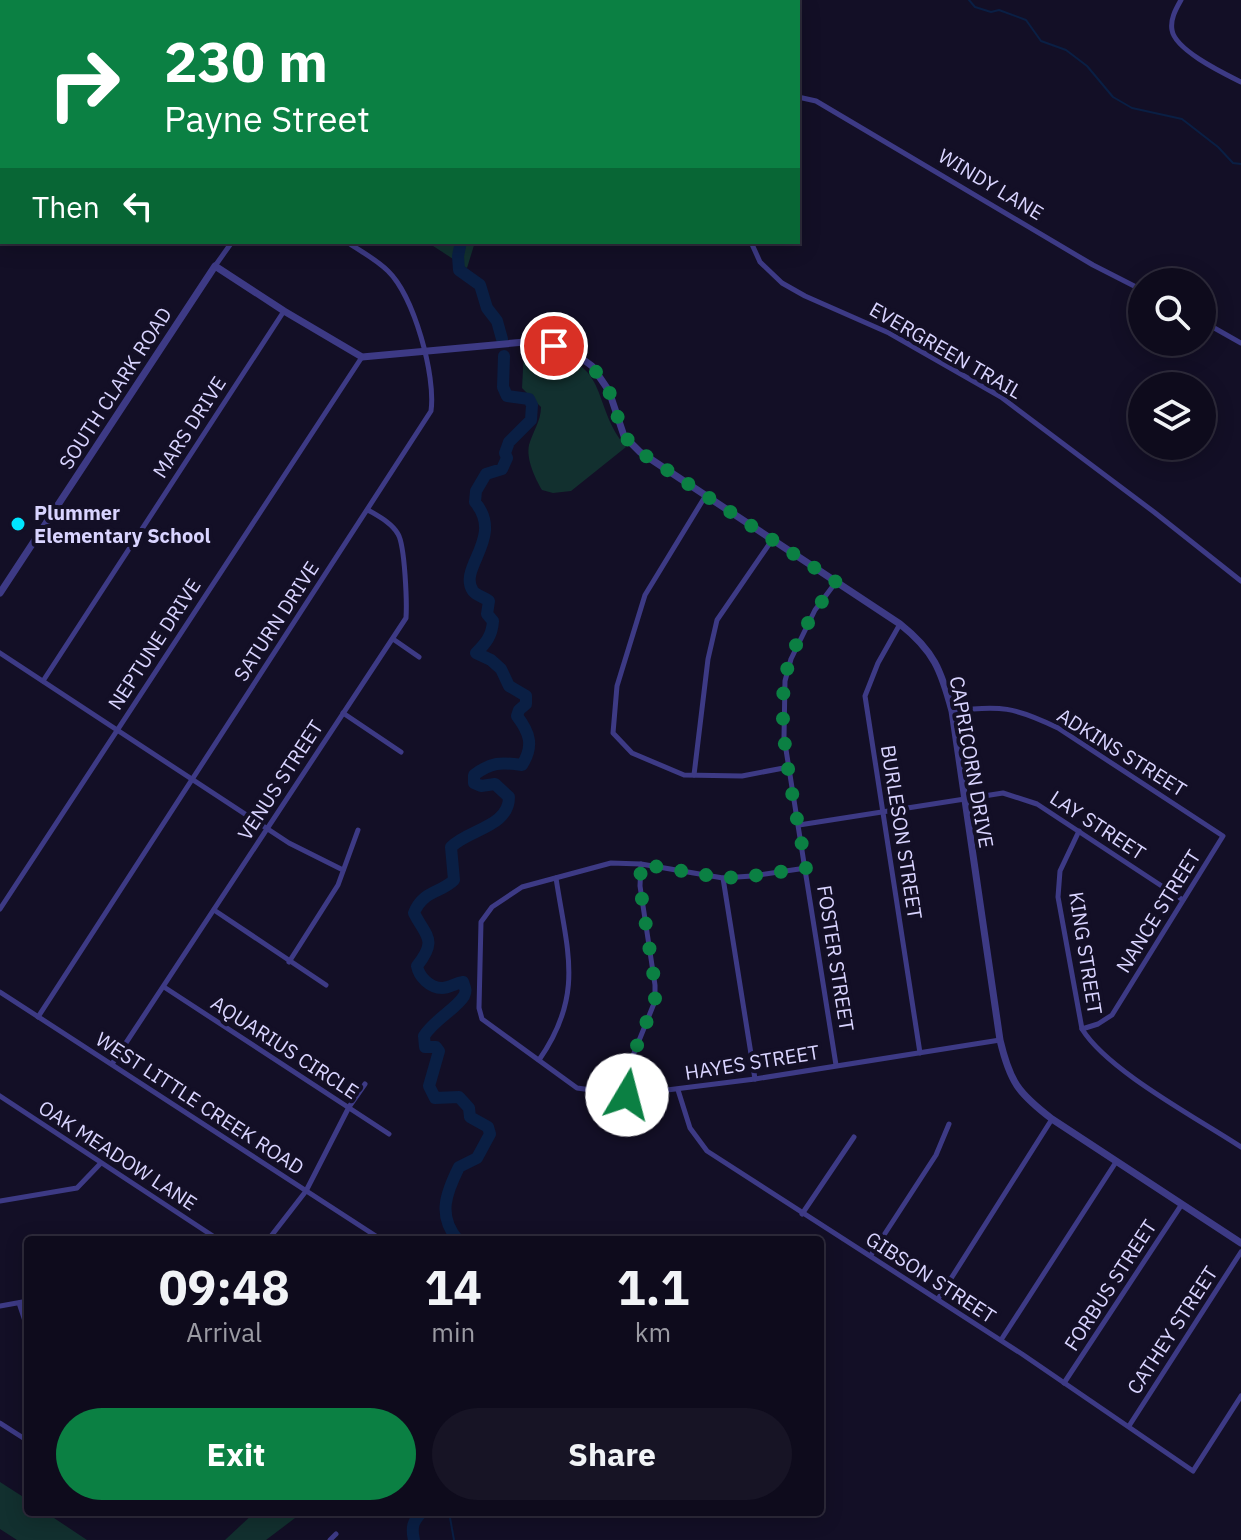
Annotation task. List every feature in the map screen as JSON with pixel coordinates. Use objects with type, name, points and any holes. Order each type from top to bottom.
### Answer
[{"type":"street","points":[[1181,0],[1173,15],[1171,29],[1176,40],[1202,61],[1241,82]]},
{"type":"street","name":"WINDY LANE","points":[[800,97],[823,105],[1128,283]]},
{"type":"street","name":"SOUTH CLARK ROAD","points":[[0,593],[231,244]]},
{"type":"street","name":"SATURN DRIVE","points":[[38,1017],[431,411],[433,398],[427,352],[400,287],[389,272],[350,244]]},
{"type":"street","name":"EVERGREEN TRAIL","points":[[752,244],[760,262],[782,283],[889,333],[1001,397],[1241,581]]},
{"type":"street","points":[[215,266],[362,357]]},
{"type":"street","name":"MARS DRIVE","points":[[43,681],[284,311]]},
{"type":"street","points":[[1216,329],[1241,343]]},
{"type":"street","name":"CAPRICORN DRIVE","points":[[362,357],[536,341],[577,355],[592,366],[609,391],[624,436],[640,452],[900,624],[923,643],[941,670],[952,711],[1000,1040],[1008,1072],[1025,1099],[1052,1119],[1241,1243]]},
{"type":"street","name":"NEPTUNE DRIVE","points":[[0,909],[362,357]]},
{"type":"street","points":[[706,495],[645,595],[617,686],[613,733],[632,753],[684,775],[742,776],[789,767]]},
{"type":"street","name":"VENUS STREET","points":[[112,1064],[406,618],[401,541],[390,524],[368,510]]},
{"type":"street","points":[[694,775],[708,659],[717,620],[772,540]]},
{"type":"street","name":"FOSTER STREET","points":[[836,582],[815,610],[791,659],[785,681],[784,737],[836,1065]]},
{"type":"street","name":"BURLESON STREET","points":[[900,624],[878,663],[865,696],[920,1053]]},
{"type":"street","points":[[393,639],[419,657]]},
{"type":"street","points":[[0,653],[267,828],[313,857],[343,870]]},
{"type":"street","name":"ADKINS STREET","points":[[952,711],[990,706],[1032,715],[1058,728],[1223,836]]},
{"type":"street","points":[[343,713],[401,752]]},
{"type":"street","name":"LAY STREET","points":[[799,825],[1003,793],[1037,804],[1183,900]]},
{"type":"street","points":[[289,962],[338,885],[358,830]]},
{"type":"street","name":"KING STREET","points":[[1079,831],[1060,871],[1058,897],[1082,1029],[1091,1044],[1117,1066],[1241,1147]]},
{"type":"street","name":"NANCE STREET","points":[[1082,1029],[1112,1015],[1223,836]]},
{"type":"street","points":[[539,1060],[554,1039],[568,997],[571,971],[556,878],[611,863],[641,864],[723,878],[806,868]]},
{"type":"street","points":[[627,1095],[632,1058],[655,1001],[640,886],[641,864]]},
{"type":"street","name":"HAYES STREET","points":[[556,878],[522,887],[492,907],[481,922],[479,1008],[482,1019],[577,1088],[627,1095],[678,1090],[1000,1040]]},
{"type":"street","points":[[723,878],[755,1079]]},
{"type":"street","points":[[214,910],[326,985]]},
{"type":"street","name":"AQUARIUS CIRCLE","points":[[164,987],[389,1134]]},
{"type":"street","name":"WEST LITTLE CREEK ROAD","points":[[0,992],[376,1236]]},
{"type":"street","points":[[271,1236],[306,1191],[349,1107],[365,1084]]},
{"type":"street","name":"GIBSON STREET","points":[[678,1090],[690,1128],[707,1151],[1001,1340],[1193,1471],[1241,1396]]},
{"type":"street","name":"OAK MEADOW LANE","points":[[0,1096],[213,1236]]},
{"type":"street","points":[[938,1299],[1052,1119]]},
{"type":"street","points":[[871,1255],[936,1155],[949,1124]]},
{"type":"street","points":[[802,1214],[854,1137]]},
{"type":"street","points":[[1001,1340],[1116,1162]]},
{"type":"street","points":[[0,1201],[77,1188],[100,1164]]},
{"type":"street","name":"FORBUS STREET","points":[[1064,1383],[1182,1204]]},
{"type":"street","name":"CATHEY STREET","points":[[1129,1426],[1241,1252]]},
{"type":"street","points":[[0,1306],[24,1302]]},
{"type":"street","points":[[19,1303],[24,1318]]},
{"type":"street","points":[[0,1423],[24,1438]]},
{"type":"street","points":[[330,1540],[336,1534]]},
{"type":"green space","points":[[430,244],[474,244],[467,268]]},
{"type":"green space","points":[[538,350],[579,364],[589,375],[615,431],[626,447],[571,491],[553,493],[542,490],[530,462],[529,445],[541,407],[522,388],[524,351]]},
{"type":"green space","points":[[0,1482],[24,1497],[24,1516],[51,1516],[87,1540],[17,1540],[0,1529]]},
{"type":"green space","points":[[251,1516],[298,1516],[266,1540],[225,1540]]},
{"type":"waterway","points":[[969,0],[975,7],[991,12],[999,10],[1026,20],[1041,41],[1066,50],[1087,66],[1113,97],[1132,108],[1182,119],[1233,163],[1241,164]]},
{"type":"waterway","points":[[461,244],[459,270],[480,285],[502,339]]},
{"type":"waterway","points":[[455,1236],[446,1213],[450,1186],[459,1167],[477,1158],[490,1134],[488,1127],[470,1117],[469,1108],[459,1097],[435,1098],[429,1086],[439,1051],[436,1047],[425,1047],[424,1036],[460,1001],[466,991],[463,982],[438,988],[420,974],[417,966],[427,950],[428,938],[414,913],[422,900],[454,880],[451,847],[495,821],[507,807],[509,797],[495,784],[481,786],[474,783],[474,775],[496,764],[522,765],[529,746],[525,728],[517,716],[526,704],[526,696],[509,686],[501,669],[491,660],[476,653],[488,639],[493,621],[487,614],[489,601],[475,593],[470,582],[485,528],[483,515],[475,502],[476,491],[486,474],[502,469],[509,442],[531,420],[532,405],[529,399],[507,396],[503,387],[504,356]]},
{"type":"waterway","points":[[414,1540],[414,1524],[419,1516]]},
{"type":"waterway","points":[[450,1516],[454,1540]]},
{"type":"place","name":"Plummer Elementary School","points":[[18,524]]},
{"type":"route","points":[[554,346],[577,355],[592,366],[609,391],[624,436],[640,452],[836,582],[815,610],[791,659],[785,681],[784,737],[806,868],[723,878],[641,864],[640,886],[655,1001],[632,1058],[627,1095]]}]
